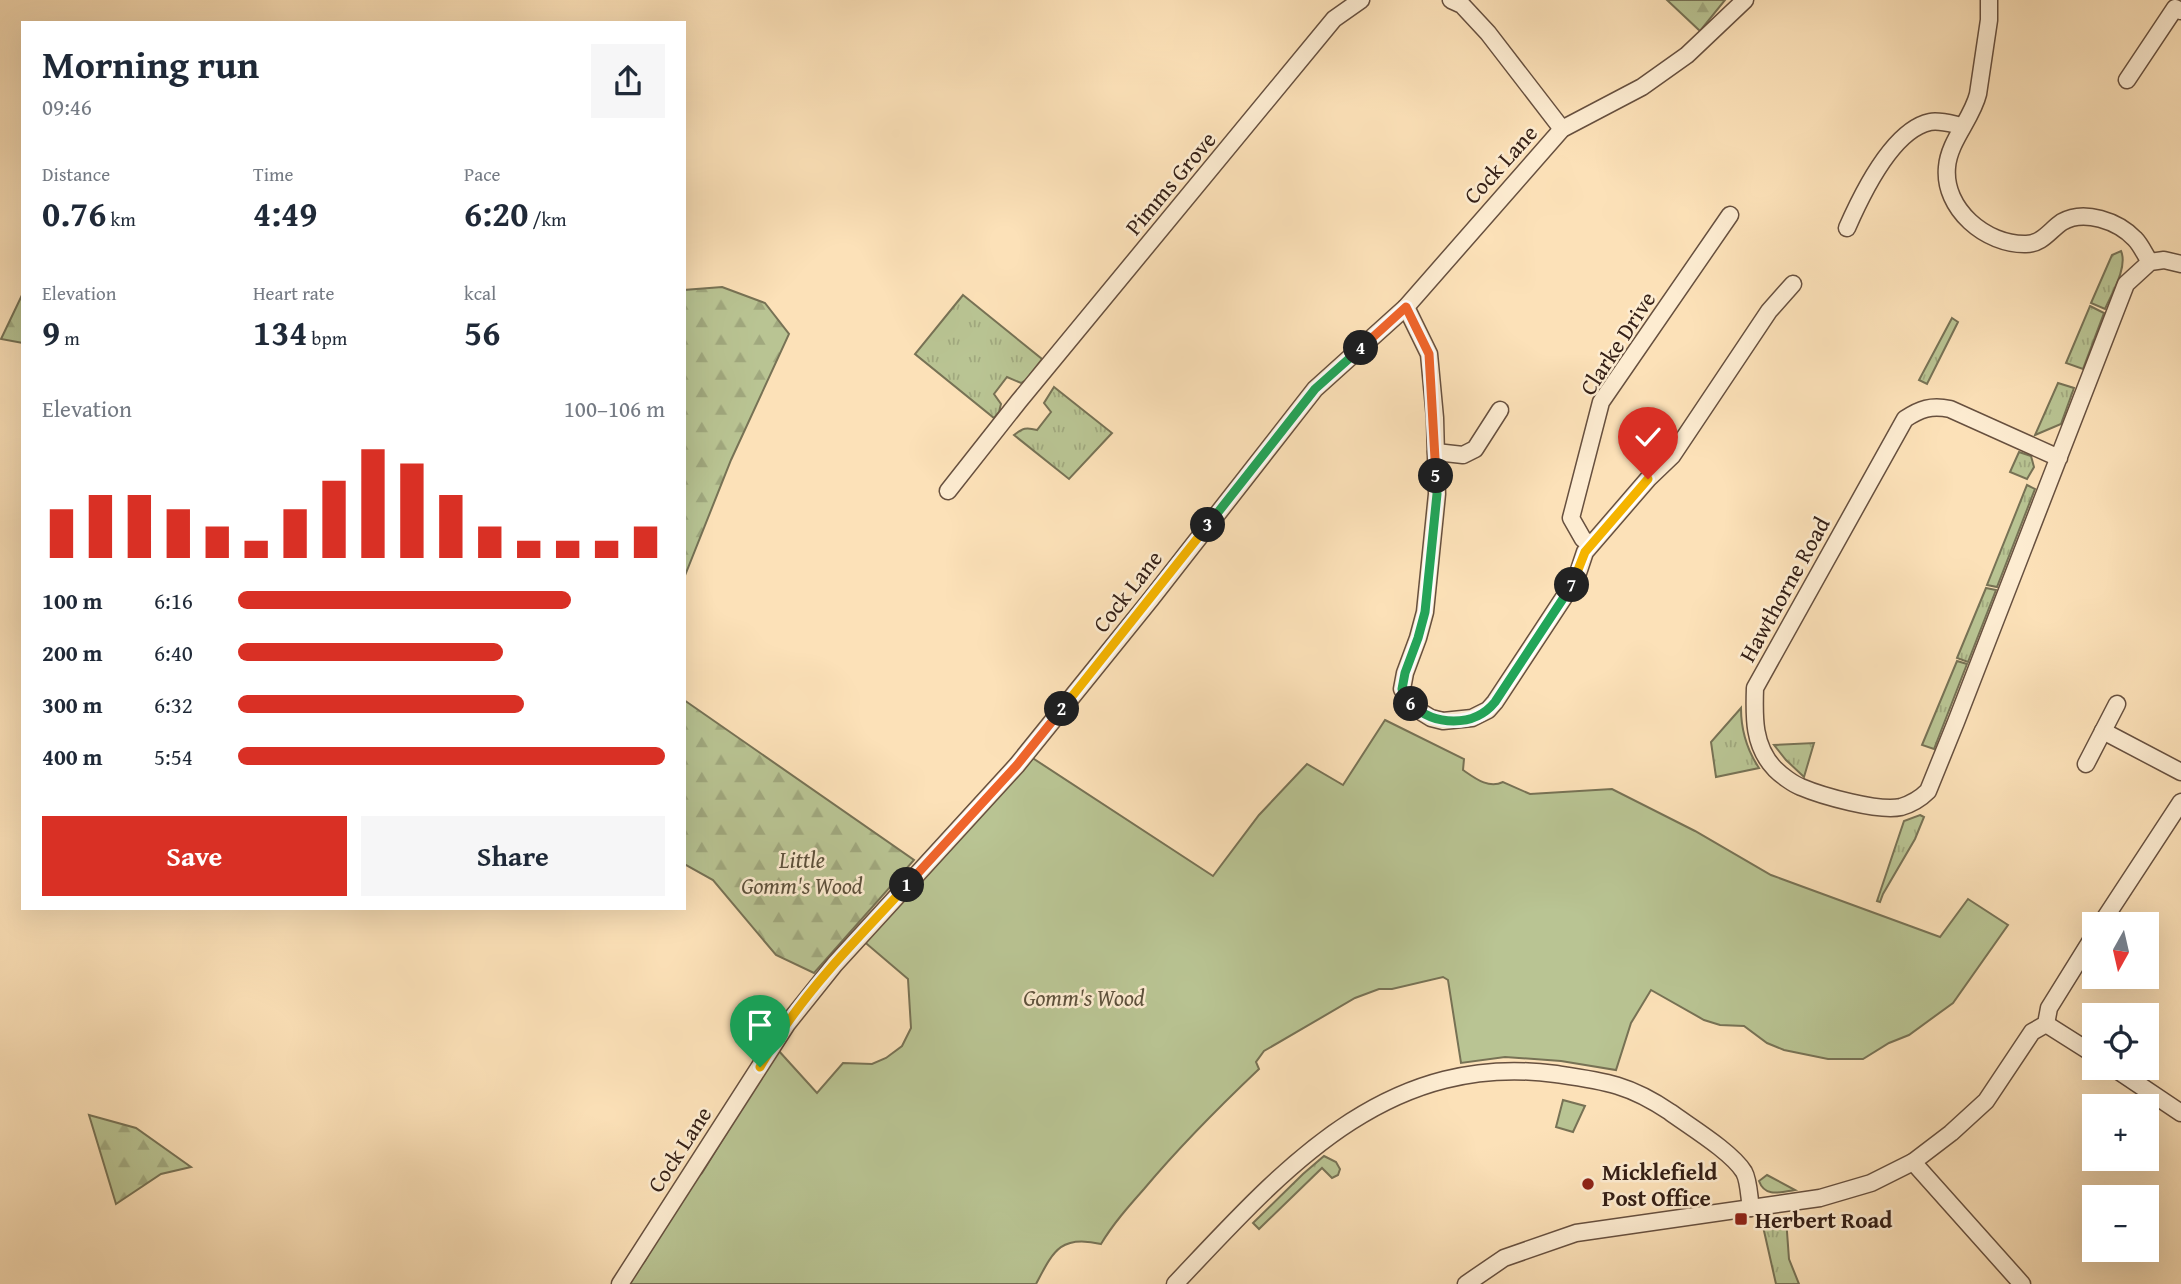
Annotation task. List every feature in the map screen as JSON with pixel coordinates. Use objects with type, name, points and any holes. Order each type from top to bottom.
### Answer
[{"type":"street","name":"Pimms Grove","points":[[948,491],[1334,19],[1361,0]]},
{"type":"street","points":[[1451,0],[1462,5],[1488,33],[1562,129]]},
{"type":"street","name":"Cock Lane","points":[[620,1284],[787,1024],[835,964],[1017,765],[1315,389],[1406,307],[1562,129],[1618,101],[1667,70],[1687,55],[1745,0]]},
{"type":"street","points":[[1989,0],[1990,20],[1975,106],[1962,126],[1947,165],[1947,178],[1955,205],[1969,222],[2011,243],[2036,243],[2065,220],[2086,215],[2109,223],[2135,239],[2150,262],[2164,260],[2181,264]]},
{"type":"street","points":[[2127,80],[2175,8],[2181,11]]},
{"type":"street","points":[[1847,228],[1862,193],[1880,164],[1902,140],[1916,128],[1929,122],[1962,126]]},
{"type":"street","name":"Clarke Drive","points":[[1591,544],[1583,539],[1571,517],[1601,402],[1730,215]]},
{"type":"street","name":"Hawthorne Road","points":[[2059,458],[1950,409],[1938,406],[1926,408],[1905,419],[1755,688],[1756,730],[1765,754],[1775,769],[1799,787],[1864,805],[1901,807],[1921,798],[1928,791],[2059,458],[2126,284],[2150,262]]},
{"type":"street","points":[[1406,307],[1429,354],[1437,494],[1425,612],[1402,689],[1408,700],[1424,714],[1437,720],[1458,721],[1480,715],[1492,707],[1576,579],[1581,561],[1591,544],[1672,456],[1769,311],[1793,284]]},
{"type":"street","points":[[1436,452],[1463,456],[1475,449],[1500,410]]},
{"type":"street","points":[[2086,764],[2117,704]]},
{"type":"street","points":[[2103,731],[2181,772]]},
{"type":"street","points":[[2109,912],[2181,802]]},
{"type":"street","points":[[1466,1284],[1504,1258],[1576,1233],[1820,1198],[1871,1183],[1913,1162],[1951,1133],[1986,1101],[2032,1032],[2046,1024],[2049,1008],[2082,955]]},
{"type":"street","points":[[2046,1024],[2082,1047]]},
{"type":"street","points":[[1175,1284],[1249,1205],[1284,1173],[1357,1116],[1409,1090],[1486,1072],[1550,1074],[1613,1083],[1635,1091],[1708,1139],[1734,1161],[1745,1173],[1751,1208]]},
{"type":"street","points":[[2132,1080],[2181,1113]]},
{"type":"street","points":[[1913,1162],[2022,1284]]},
{"type":"green space","points":[[1667,0],[1725,0],[1700,31]]},
{"type":"green space","points":[[2121,251],[2121,272],[2105,309],[2091,303],[2112,255]]},
{"type":"green space","points":[[722,287],[765,303],[789,334],[731,460],[686,573],[686,290]]},
{"type":"green space","points":[[963,295],[1042,359],[1021,383],[1007,377],[994,394],[1001,404],[994,418],[915,354]]},
{"type":"green space","points":[[21,297],[21,343],[1,339]]},
{"type":"green space","points":[[2090,306],[2104,313],[2083,369],[2066,363]]},
{"type":"green space","points":[[1952,318],[1958,322],[1927,384],[1919,380]]},
{"type":"green space","points":[[2058,383],[2074,388],[2061,424],[2035,435]]},
{"type":"green space","points":[[1054,387],[1112,433],[1069,479],[1014,435],[1025,429],[1037,430],[1051,412],[1044,403]]},
{"type":"green space","points":[[2019,452],[2031,456],[2034,467],[2027,479],[2010,472]]},
{"type":"green space","points":[[2027,485],[2035,489],[1997,587],[1987,585]]},
{"type":"green space","points":[[1986,588],[1996,590],[1968,662],[1957,658]]},
{"type":"green space","points":[[1957,661],[1967,664],[1934,749],[1922,745]]},
{"type":"green space","name":"Little Gomm's Wood","points":[[686,701],[914,860],[814,973],[776,955],[713,880],[686,865]]},
{"type":"green space","points":[[1741,708],[1746,740],[1759,768],[1716,777],[1711,742]]},
{"type":"green space","name":"Gomm's Wood","points":[[1385,720],[1464,759],[1463,770],[1483,782],[1503,782],[1530,794],[1612,789],[1695,831],[1771,875],[1940,937],[1968,899],[2008,925],[1953,1003],[1909,1035],[1889,1043],[1863,1059],[1828,1059],[1784,1050],[1767,1043],[1744,1026],[1720,1025],[1704,1020],[1651,990],[1631,1023],[1616,1070],[1561,1061],[1505,1057],[1461,1063],[1448,980],[1443,977],[1392,989],[1379,989],[1355,998],[1264,1051],[1256,1062],[1259,1069],[1172,1157],[1121,1216],[1101,1244],[1076,1242],[1059,1248],[1036,1284],[625,1284],[645,1261],[682,1193],[702,1173],[778,1050],[817,1093],[843,1063],[872,1064],[902,1046],[911,1028],[908,979],[861,939],[1031,757],[1213,876],[1259,815],[1307,764],[1343,785]]},
{"type":"green space","points":[[1814,743],[1804,777],[1774,745]]},
{"type":"green space","points":[[1920,815],[1924,817],[1915,839],[1880,902],[1877,901],[1904,821]]},
{"type":"green space","points":[[1563,1100],[1585,1106],[1573,1132],[1556,1127]]},
{"type":"green space","points":[[89,1115],[136,1128],[191,1167],[161,1174],[116,1204]]},
{"type":"green space","points":[[1324,1156],[1336,1162],[1340,1169],[1338,1175],[1332,1178],[1322,1168],[1259,1229],[1253,1223]]},
{"type":"green space","points":[[1767,1175],[1795,1190],[1774,1193],[1765,1190],[1759,1181]]},
{"type":"green space","points":[[1786,1218],[1789,1259],[1799,1284],[1776,1284],[1762,1222]]},
{"type":"place","name":"Micklefield Post Office","points":[[1588,1184]]},
{"type":"place","name":"Herbert Road","points":[[1741,1219]]},
{"type":"route","points":[[760,1067],[787,1024],[835,964],[1017,765],[1315,389],[1406,307],[1429,354],[1436,452],[1437,494],[1425,612],[1402,689],[1418,710],[1431,718],[1450,721],[1472,718],[1492,707],[1576,579],[1585,552],[1648,479]]}]
